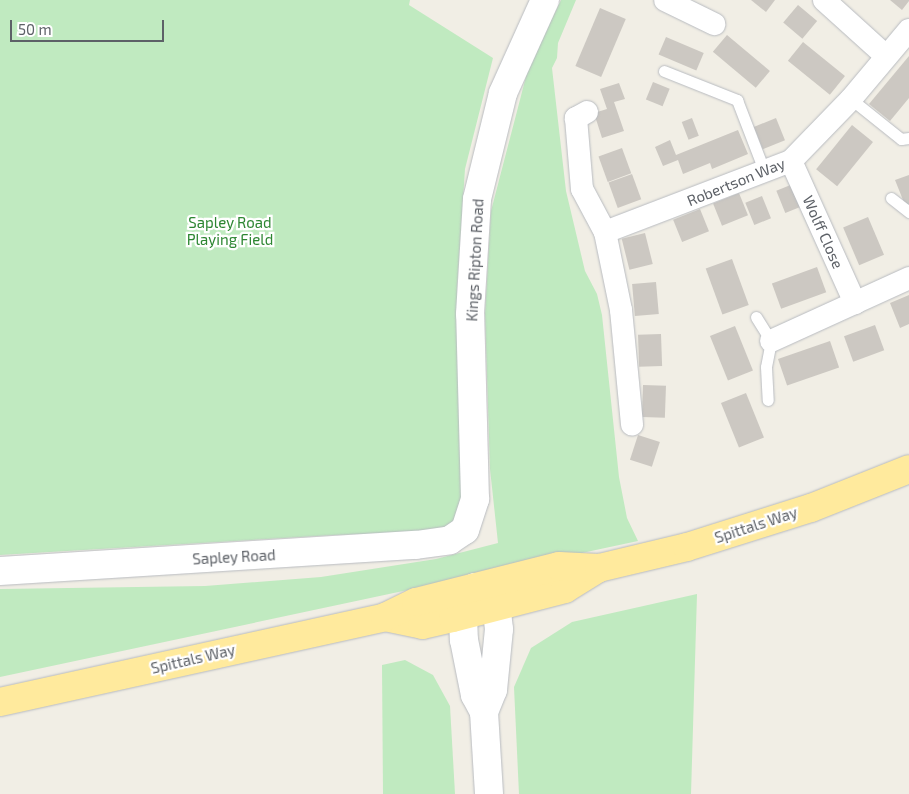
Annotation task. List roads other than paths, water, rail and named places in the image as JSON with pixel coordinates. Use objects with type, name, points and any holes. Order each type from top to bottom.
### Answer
[{"type":"highway","name":"Spittals Way","points":[[0,702],[386,617],[416,602],[559,566],[599,568],[688,547],[810,508],[909,469]]},
{"type":"highway","name":"Spittals Way","points":[[386,617],[422,624],[463,615],[565,590],[599,568]]},
{"type":"street","name":"Kings Ripton Road","points":[[465,530],[475,499],[470,314],[477,198],[503,93],[545,0]]},
{"type":"street","points":[[666,0],[704,13]]},
{"type":"street","points":[[824,0],[886,56]]},
{"type":"street","name":"Robertson Way","points":[[605,232],[765,173],[791,161],[851,99],[909,30]]},
{"type":"street","points":[[587,112],[576,118],[582,189],[605,232],[621,310],[632,424]]},
{"type":"street","name":"Wolff Close","points":[[791,161],[855,303]]},
{"type":"street","points":[[771,341],[909,278]]},
{"type":"street","name":"Sapley Road","points":[[0,570],[416,545],[450,540],[465,530]]},
{"type":"street","points":[[484,712],[475,695],[464,640],[463,615],[475,587],[496,606],[499,629],[496,672],[484,712],[489,794]]},
{"type":"lane","points":[[664,70],[737,100],[765,173]]},
{"type":"lane","points":[[851,99],[901,140],[909,138]]},
{"type":"lane","points":[[891,198],[909,212]]},
{"type":"lane","points":[[756,317],[771,341],[766,367],[768,400]]},
{"type":"park label","name":"Sapley Road Playing Field","points":[[230,230]]}]
